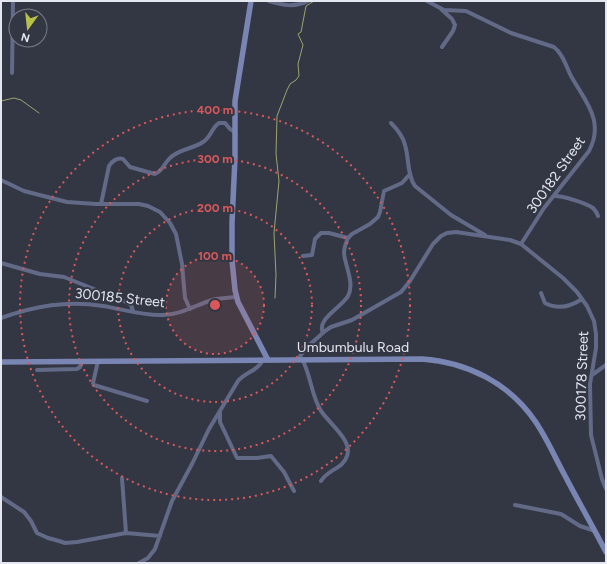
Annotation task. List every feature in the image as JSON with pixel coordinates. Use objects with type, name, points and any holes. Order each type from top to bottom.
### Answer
[{"type":"main road","points":[[251,1],[235,94],[235,158],[232,241],[236,297],[266,360]]},
{"type":"main road","name":"Umbumbulu Road","points":[[1,362],[430,359],[458,365],[476,371],[491,380],[515,398],[534,420],[606,552]]},
{"type":"street","points":[[12,73],[13,1]]},
{"type":"street","points":[[269,1],[291,6],[300,5],[308,1]]},
{"type":"street","name":"300182 Street","points":[[427,1],[441,9],[466,11],[511,33],[550,45],[559,52],[589,107],[595,125],[595,139],[589,151],[544,208],[521,244]]},
{"type":"street","points":[[441,9],[452,19],[455,25],[453,32],[442,47]]},
{"type":"street","points":[[101,204],[109,166],[117,159],[122,158],[128,166],[156,174],[161,171],[168,159],[175,154],[203,142],[219,123],[225,123],[230,130],[235,132]]},
{"type":"street","points":[[391,123],[403,138],[410,174],[413,182],[420,191],[451,215],[487,237]]},
{"type":"street","points":[[322,333],[322,328],[326,319],[344,301],[349,292],[350,280],[344,252],[348,238],[374,221],[380,212],[384,191],[402,183],[410,174]]},
{"type":"street","points":[[1,180],[24,191],[67,202],[139,204],[155,209],[164,216],[173,227],[176,234],[182,264],[185,298],[190,309]]},
{"type":"street","points":[[555,196],[566,198],[590,207],[598,216]]},
{"type":"street","points":[[322,481],[327,474],[343,464],[348,454],[349,447],[346,440],[320,410],[308,370],[300,359],[306,348],[331,327],[352,320],[403,289],[410,281],[433,244],[441,236],[447,233],[456,232],[510,240],[521,244]]},
{"type":"street","points":[[303,256],[312,255],[316,239],[321,233],[329,233],[348,238]]},
{"type":"street","name":"300178 Street","points":[[521,244],[563,278],[582,299],[593,317],[596,334],[596,348],[591,376],[591,435],[606,489]]},
{"type":"street","points":[[1,263],[40,274],[72,280],[126,302],[131,305],[133,312]]},
{"type":"street","points":[[540,293],[545,303],[557,307],[570,306],[582,299]]},
{"type":"street","name":"300185 Street","points":[[1,318],[22,310],[67,303],[93,304],[133,312],[165,315],[178,313],[213,300],[236,297]]},
{"type":"street","points":[[139,563],[148,558],[152,553],[160,536],[172,501],[207,432],[240,378],[258,367],[266,360]]},
{"type":"street","points":[[37,370],[77,369],[80,367],[82,361]]},
{"type":"street","points":[[98,361],[93,383],[94,386],[147,401]]},
{"type":"street","points":[[591,376],[606,365]]},
{"type":"street","points":[[220,411],[220,422],[238,458],[271,456],[284,472],[294,491]]},
{"type":"street","points":[[122,478],[126,533]]},
{"type":"street","points":[[1,497],[24,512],[31,521],[37,533],[65,543],[126,533],[160,536]]},
{"type":"street","points":[[515,505],[561,514],[580,526],[595,531]]},
{"type":"waterway","points":[[275,298],[276,275],[274,233],[279,181],[276,154],[277,116],[290,84],[299,76],[298,64],[303,45],[298,34],[301,32],[306,6],[314,1]]},
{"type":"waterway","points":[[1,101],[14,98],[21,100],[39,113]]}]
